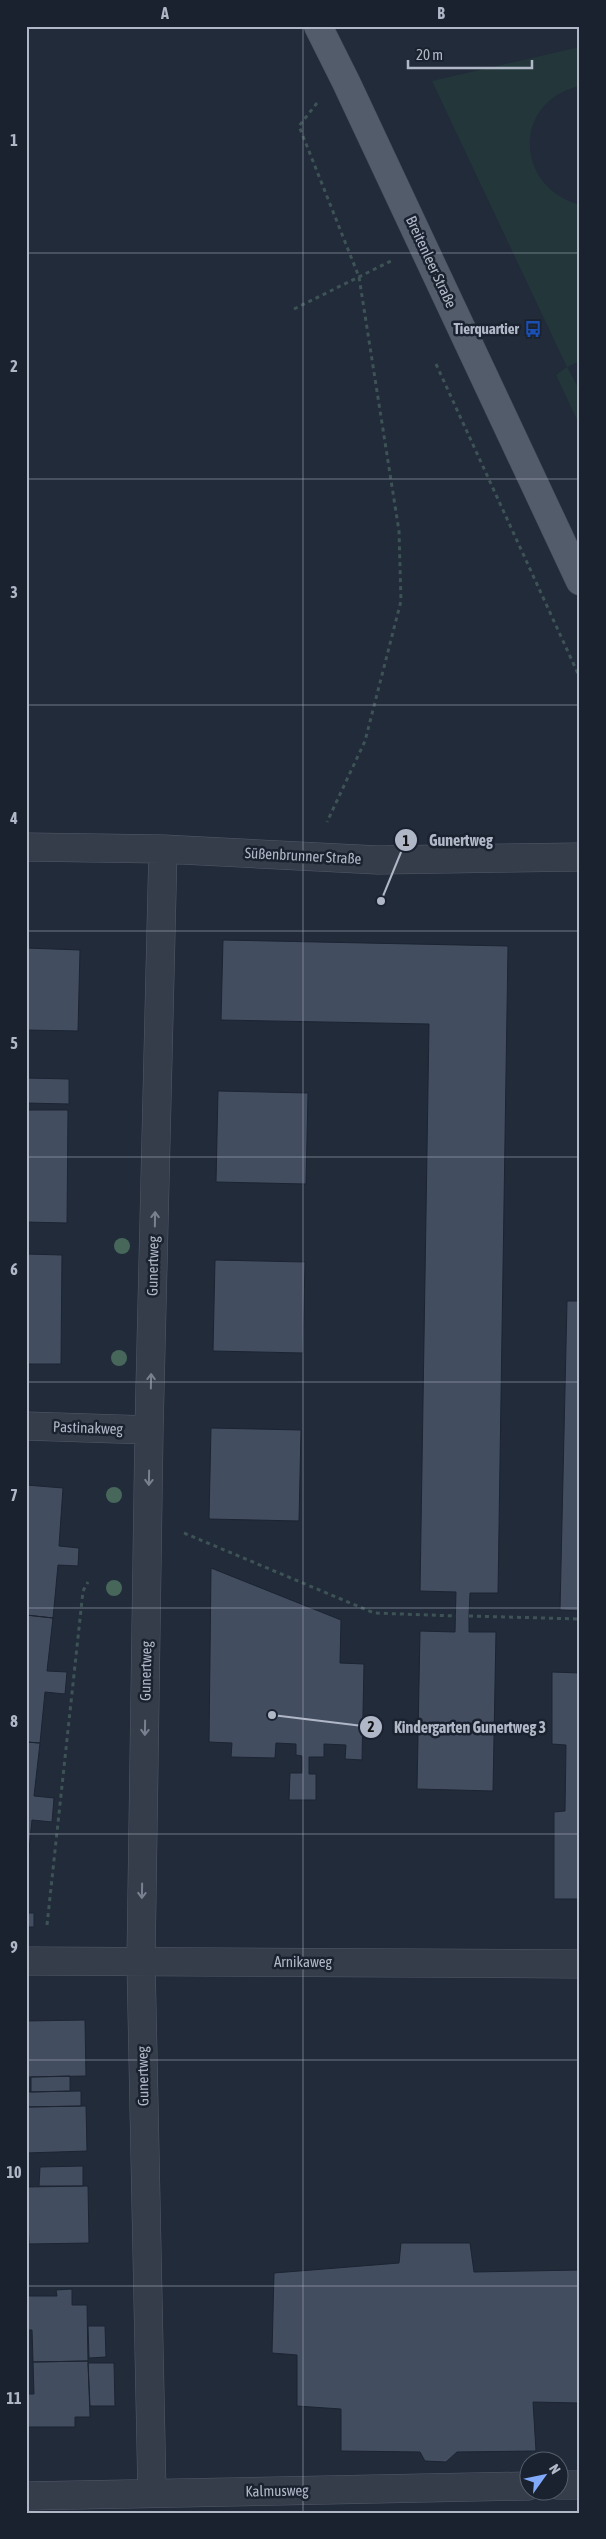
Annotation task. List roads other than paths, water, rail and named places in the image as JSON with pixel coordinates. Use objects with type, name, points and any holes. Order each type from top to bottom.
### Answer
[{"type":"main road","name":"Breitenleer Straße","points":[[318,26],[580,581]]},
{"type":"street","name":"Süßenbrunner Straße","points":[[26,847],[163,849],[378,860],[580,857]]},
{"type":"street","name":"Gunertweg","points":[[152,2493],[141,1960],[149,1430],[163,849]]},
{"type":"street","name":"Pastinakweg","points":[[26,1426],[149,1430]]},
{"type":"street","name":"Arnikaweg","points":[[26,1961],[141,1960],[580,1964]]},
{"type":"street","name":"Kalmusweg","points":[[26,2496],[518,2486]]},
{"type":"place","name":"Tierquartier","points":[[533,329]]},
{"type":"place","name":"Gunertweg","points":[[381,901]]},
{"type":"place","name":"Kindergarten Gunertweg 3","points":[[272,1715]]}]
